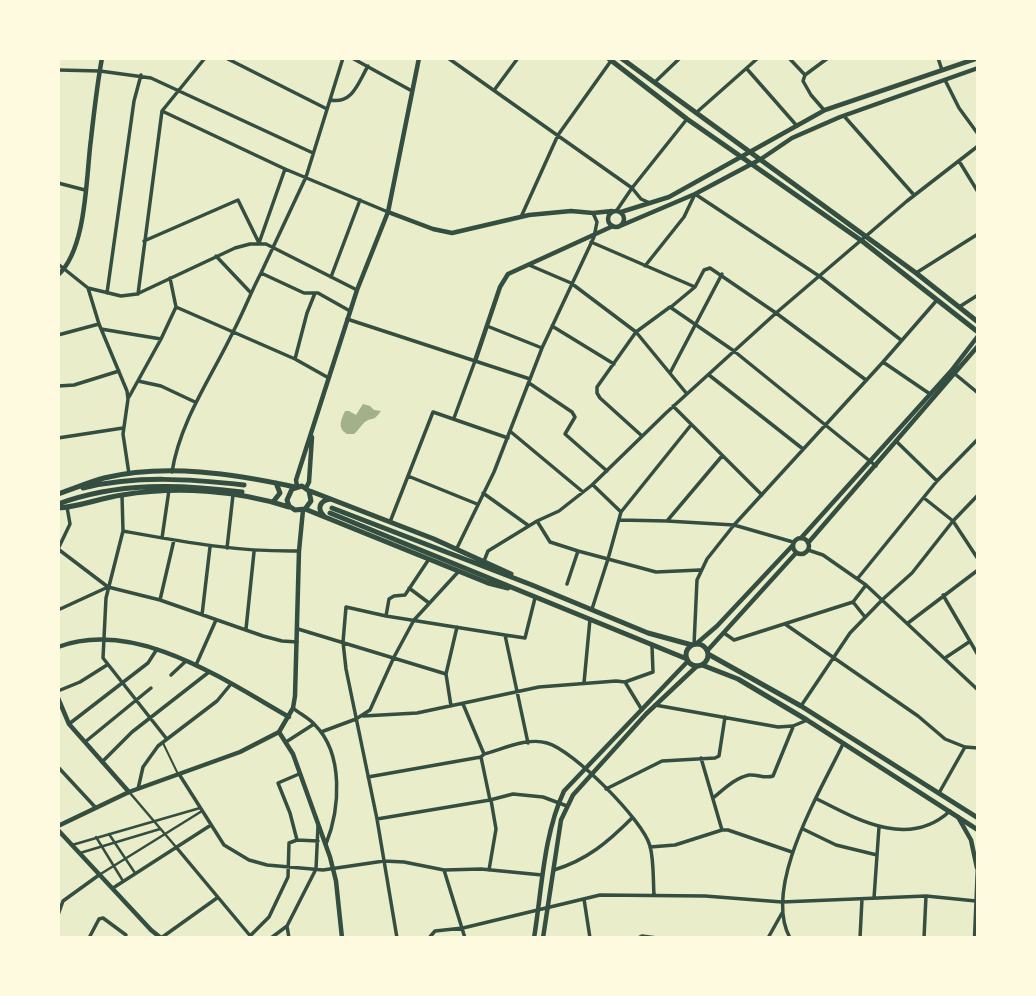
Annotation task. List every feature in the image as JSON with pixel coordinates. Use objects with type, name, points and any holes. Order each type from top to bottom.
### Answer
[{"type":"main road","points":[[621,58],[761,159],[864,239],[978,334]]},
{"type":"main road","points":[[611,59],[687,119],[916,273],[978,322]]},
{"type":"main road","points":[[58,495],[104,478],[129,474],[172,472],[250,477],[307,489],[333,498],[484,561],[532,585]]},
{"type":"main road","points":[[58,495],[132,480],[193,480],[243,488],[134,486],[97,492],[58,506]]},
{"type":"main road","points":[[273,502],[280,494],[276,483]]},
{"type":"main road","points":[[291,508],[287,496],[296,487]]},
{"type":"main road","points":[[304,510],[312,501],[307,489]]},
{"type":"main road","points":[[58,506],[67,507],[122,495],[169,491],[233,495],[329,513],[738,679],[844,743],[978,830]]},
{"type":"main road","points":[[333,498],[324,500],[320,510],[532,585],[648,633],[703,646],[707,652],[801,706],[978,817]]},
{"type":"main road","points":[[329,513],[488,583],[528,593]]},
{"type":"main road","points":[[687,660],[687,652],[694,645]]},
{"type":"main road","points":[[699,665],[707,659],[707,652]]},
{"type":"street","points":[[58,275],[64,269],[76,243],[102,58]]},
{"type":"street","points":[[138,295],[162,111],[205,58]]},
{"type":"street","points":[[226,58],[327,109]]},
{"type":"street","points":[[172,472],[179,443],[196,402],[234,331],[306,177],[343,58]]},
{"type":"street","points":[[352,58],[412,91]]},
{"type":"street","points":[[296,487],[327,377],[387,212],[418,58]]},
{"type":"street","points":[[448,58],[495,89],[632,188],[641,199],[650,203]]},
{"type":"street","points":[[495,89],[518,58]]},
{"type":"street","points":[[655,82],[680,58]]},
{"type":"street","points":[[697,113],[758,58]]},
{"type":"street","points":[[789,58],[805,75]]},
{"type":"street","points":[[825,110],[803,81],[805,75],[828,58]]},
{"type":"street","points":[[938,58],[942,69]]},
{"type":"street","points":[[162,111],[285,169],[387,212],[452,233],[521,217],[571,211],[617,211],[669,197],[825,110],[978,58]]},
{"type":"street","points":[[521,217],[558,135],[611,59]]},
{"type":"street","points":[[330,100],[349,98],[368,66]]},
{"type":"street","points":[[593,213],[611,225],[620,226],[695,194],[761,159],[792,138],[844,116],[978,68]]},
{"type":"street","points":[[747,69],[797,126]]},
{"type":"street","points":[[58,70],[141,75],[313,153]]},
{"type":"street","points":[[107,293],[134,102],[141,75]]},
{"type":"street","points":[[945,80],[959,108],[978,134]]},
{"type":"street","points":[[844,116],[914,195]]},
{"type":"street","points":[[611,225],[608,217],[617,211],[687,119]]},
{"type":"street","points":[[484,561],[488,551],[559,511],[592,485],[673,406],[776,313],[914,195],[978,146]]},
{"type":"street","points":[[959,160],[978,192]]},
{"type":"street","points":[[259,243],[285,169]]},
{"type":"street","points":[[58,183],[85,190]]},
{"type":"street","points":[[646,266],[684,217],[695,194]]},
{"type":"street","points":[[695,194],[819,276],[901,340]]},
{"type":"street","points":[[144,241],[238,200],[259,243]]},
{"type":"street","points":[[331,277],[360,200]]},
{"type":"street","points":[[617,211],[625,218],[620,226]]},
{"type":"street","points":[[456,549],[511,432],[542,348],[592,240],[597,222],[593,213]]},
{"type":"street","points":[[454,418],[503,281],[508,274],[592,240],[611,225]]},
{"type":"street","points":[[916,273],[978,234]]},
{"type":"street","points":[[592,240],[695,287]]},
{"type":"street","points":[[58,264],[88,288],[121,296],[138,295],[216,256],[235,248],[259,243],[357,290]]},
{"type":"street","points":[[216,256],[251,293]]},
{"type":"street","points":[[529,265],[571,283],[636,332],[687,394]]},
{"type":"street","points":[[642,436],[597,393],[597,387],[636,332],[695,287],[707,268],[722,274],[866,380]]},
{"type":"street","points":[[261,273],[304,293],[315,293],[350,311]]},
{"type":"street","points":[[670,373],[722,274]]},
{"type":"street","points":[[129,474],[123,428],[128,399],[162,339],[176,307],[170,278]]},
{"type":"street","points":[[88,288],[128,399]]},
{"type":"street","points":[[295,359],[315,293]]},
{"type":"street","points":[[958,307],[978,295]]},
{"type":"street","points":[[694,645],[697,580],[700,570],[734,525],[937,300]]},
{"type":"street","points":[[176,307],[295,359],[327,377]]},
{"type":"street","points":[[670,307],[734,351],[876,466]]},
{"type":"street","points":[[347,319],[529,381],[572,412],[575,417],[565,434],[607,471]]},
{"type":"street","points":[[58,335],[100,326],[162,339]]},
{"type":"street","points":[[487,326],[542,348]]},
{"type":"street","points":[[552,326],[614,364]]},
{"type":"street","points":[[694,645],[717,626],[801,538],[930,394],[978,334]]},
{"type":"street","points":[[808,550],[808,543],[978,346]]},
{"type":"street","points":[[883,362],[930,394]]},
{"type":"street","points":[[58,386],[74,385],[119,371]]},
{"type":"street","points":[[708,374],[803,449]]},
{"type":"street","points":[[955,374],[978,393]]},
{"type":"street","points":[[138,381],[161,386],[196,402]]},
{"type":"street","points":[[673,406],[762,495]]},
{"type":"street","points":[[390,522],[433,412],[508,438]]},
{"type":"street","points":[[592,609],[621,512],[691,425]]},
{"type":"street","points":[[58,438],[123,428]]},
{"type":"street","points":[[511,432],[583,492]]},
{"type":"street","points":[[307,489],[312,433]]},
{"type":"street","points":[[858,578],[937,481],[978,439]]},
{"type":"street","points":[[897,442],[937,481]]},
{"type":"street","points":[[667,521],[722,456]]},
{"type":"street","points":[[408,475],[478,504]]},
{"type":"street","points":[[592,485],[621,512]]},
{"type":"street","points":[[162,538],[169,491]]},
{"type":"street","points":[[483,493],[529,526]]},
{"type":"street","points":[[122,495],[123,531],[108,587],[102,639],[103,658],[151,719],[164,740]]},
{"type":"street","points":[[227,548],[233,495]]},
{"type":"street","points":[[801,706],[850,633],[883,598],[912,573],[953,521],[978,495]]},
{"type":"street","points":[[924,498],[953,521],[978,559]]},
{"type":"street","points":[[67,507],[70,524],[58,549],[108,587],[160,600],[282,641],[297,642]]},
{"type":"street","points":[[217,898],[161,938],[112,889],[58,828],[129,792],[240,752],[279,732],[293,708],[299,551],[304,510]]},
{"type":"street","points":[[620,520],[734,525],[793,544]]},
{"type":"street","points":[[537,521],[550,542],[578,551],[656,572],[700,570]]},
{"type":"street","points":[[123,531],[254,552],[299,551]]},
{"type":"street","points":[[801,538],[808,543]]},
{"type":"street","points":[[160,600],[174,541]]},
{"type":"street","points":[[793,544],[796,553]]},
{"type":"street","points":[[202,615],[210,547]]},
{"type":"street","points":[[808,550],[822,555],[858,578],[883,598],[945,659],[976,684],[978,690]]},
{"type":"street","points":[[796,553],[802,555],[808,550]]},
{"type":"street","points":[[567,584],[578,551]]},
{"type":"street","points":[[246,630],[254,552]]},
{"type":"street","points":[[707,652],[796,553]]},
{"type":"street","points":[[387,616],[390,599],[405,594],[429,559]]},
{"type":"street","points":[[908,623],[978,570]]},
{"type":"street","points":[[321,732],[363,716],[370,710],[414,621],[459,571]]},
{"type":"street","points":[[723,632],[734,640],[853,602],[866,585]]},
{"type":"street","points":[[58,610],[108,587]]},
{"type":"street","points":[[409,588],[429,603]]},
{"type":"street","points":[[943,595],[978,655]]},
{"type":"street","points":[[397,938],[377,819],[345,670],[343,642],[346,607],[414,621],[525,638],[536,596]]},
{"type":"street","points":[[853,602],[865,617]]},
{"type":"street","points":[[584,683],[590,618]]},
{"type":"street","points":[[196,665],[216,620]]},
{"type":"street","points":[[785,624],[918,716],[945,739],[965,747],[978,748]]},
{"type":"street","points":[[451,706],[446,674],[457,627]]},
{"type":"street","points":[[298,629],[446,674]]},
{"type":"street","points":[[505,635],[528,743]]},
{"type":"street","points":[[58,647],[102,639],[120,640],[157,649],[196,665],[289,717]]},
{"type":"street","points":[[945,659],[969,642]]},
{"type":"street","points":[[363,716],[417,713],[539,687],[625,682],[653,672],[652,643]]},
{"type":"street","points":[[69,724],[148,663],[157,649]]},
{"type":"street","points":[[653,703],[687,660]]},
{"type":"street","points":[[171,675],[186,661]]},
{"type":"street","points":[[58,691],[91,677],[107,665]]},
{"type":"street","points":[[534,938],[549,838],[564,791],[653,703],[699,665]]},
{"type":"street","points":[[102,762],[132,733],[209,672]]},
{"type":"street","points":[[625,682],[644,712]]},
{"type":"street","points":[[138,789],[143,767],[164,740],[217,702],[231,684]]},
{"type":"street","points":[[84,743],[151,688]]},
{"type":"street","points":[[58,698],[69,724],[84,743],[155,821],[251,937],[277,903],[288,877],[289,843],[297,840],[318,841]]},
{"type":"street","points":[[653,703],[778,727],[793,726],[807,720]]},
{"type":"street","points":[[463,704],[482,755],[496,830],[489,870]]},
{"type":"street","points":[[293,708],[321,732],[335,767],[337,791],[332,831],[326,846]]},
{"type":"street","points":[[543,938],[561,820],[567,806],[591,773],[644,712]]},
{"type":"street","points":[[606,789],[662,761],[719,756],[725,717]]},
{"type":"street","points":[[286,742],[314,724]]},
{"type":"street","points":[[713,798],[744,776],[773,776],[793,726]]},
{"type":"street","points":[[279,732],[286,742],[326,846],[333,870],[342,938]]},
{"type":"street","points":[[368,777],[482,755],[528,743],[546,742],[557,747],[591,773],[641,828],[650,847],[654,895]]},
{"type":"street","points":[[790,938],[782,902],[787,867],[844,743]]},
{"type":"street","points":[[939,793],[965,747]]},
{"type":"street","points":[[701,758],[722,830]]},
{"type":"street","points":[[58,767],[96,808]]},
{"type":"street","points":[[178,773],[224,845],[233,852],[267,865],[333,870],[384,862],[404,862],[444,870],[489,870],[544,875]]},
{"type":"street","points":[[297,840],[278,783],[299,774]]},
{"type":"street","points":[[377,819],[513,794],[543,797],[567,806]]},
{"type":"street","points":[[817,799],[867,823],[912,830],[934,824],[950,811]]},
{"type":"street","points":[[72,845],[201,810]]},
{"type":"street","points":[[58,915],[63,901],[201,810]]},
{"type":"street","points":[[958,817],[971,840],[978,867],[975,938]]},
{"type":"street","points":[[552,871],[569,866],[597,851],[632,818]]},
{"type":"street","points":[[112,889],[211,825]]},
{"type":"street","points":[[271,938],[286,926],[316,869],[318,826]]},
{"type":"street","points":[[874,898],[878,826]]},
{"type":"street","points":[[79,853],[160,829]]},
{"type":"street","points":[[803,829],[836,845],[877,855]]},
{"type":"street","points":[[650,847],[675,845],[722,830],[742,833],[793,852]]},
{"type":"street","points":[[109,834],[135,873]]},
{"type":"street","points":[[96,838],[123,881]]},
{"type":"street","points":[[444,870],[465,938]]},
{"type":"street","points":[[429,938],[435,931],[463,928],[600,895],[705,896],[782,902],[926,896],[976,901]]},
{"type":"street","points":[[58,896],[63,901]]},
{"type":"street","points":[[924,938],[926,896]]},
{"type":"street","points":[[584,898],[590,938]]},
{"type":"street","points":[[860,938],[862,898]]},
{"type":"street","points":[[768,938],[783,912]]},
{"type":"street","points":[[89,938],[99,919],[103,918],[126,935]]},
{"type":"street","points":[[286,926],[289,938]]},
{"type":"street","points":[[638,938],[657,938]]},
{"type":"lane","points":[[164,740],[178,773]]},
{"type":"shaded area","points":[[363,404],[381,411],[354,434],[347,434],[341,426],[345,411],[356,415]]}]
